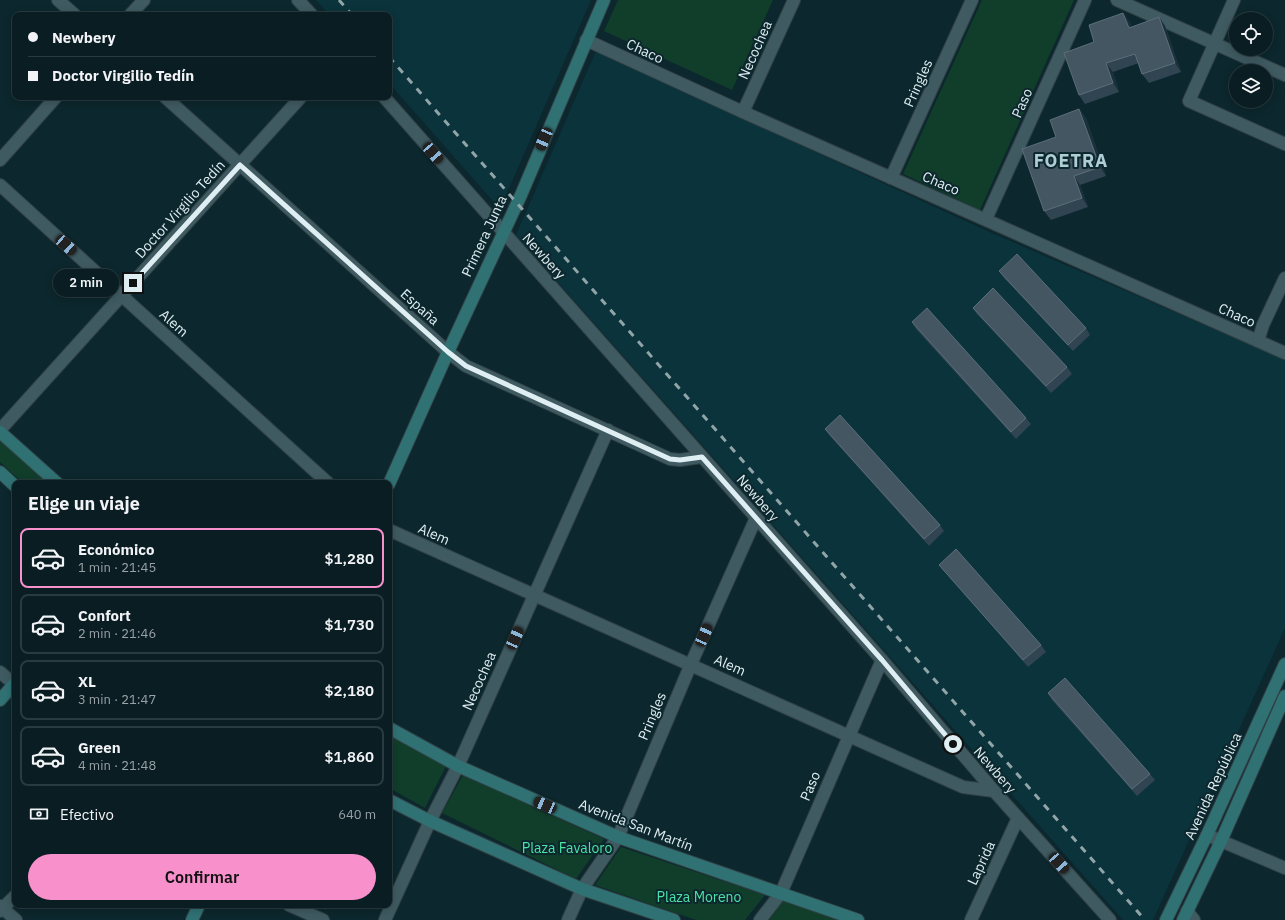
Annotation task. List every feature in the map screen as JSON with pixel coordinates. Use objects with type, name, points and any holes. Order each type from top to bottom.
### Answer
[{"type":"main road","name":"Primera Junta","points":[[391,480],[502,232],[521,195],[604,0]]},
{"type":"main road","points":[[0,431],[54,480]]},
{"type":"main road","points":[[0,472],[12,483]]},
{"type":"main road","name":"Avenida República","points":[[1166,920],[1207,835],[1285,664]]},
{"type":"main road","points":[[0,700],[12,687]]},
{"type":"main road","name":"Avenida República","points":[[1188,917],[1285,696]]},
{"type":"main road","name":"Avenida San Martín","points":[[392,730],[458,766],[618,837],[858,920]]},
{"type":"main road","points":[[392,802],[430,821],[582,889],[674,920]]},
{"type":"main road","points":[[192,920],[198,908]]},
{"type":"street","points":[[58,0],[72,12]]},
{"type":"street","points":[[133,12],[144,0]]},
{"type":"street","points":[[298,0],[309,12]]},
{"type":"street","name":"Necochea","points":[[743,112],[794,0]]},
{"type":"street","name":"Pringles","points":[[892,178],[972,0]]},
{"type":"street","name":"Paso","points":[[986,219],[1085,0]]},
{"type":"street","points":[[1117,0],[1285,76]]},
{"type":"street","points":[[1234,0],[1189,101],[1285,144]]},
{"type":"street","name":"Chaco","points":[[586,40],[743,112],[1285,353]]},
{"type":"street","points":[[0,160],[53,100]]},
{"type":"street","name":"España","points":[[168,100],[448,352],[466,366],[670,459],[680,460],[702,457]]},
{"type":"street","name":"Doctor Virgilio Tedín","points":[[0,431],[298,100]]},
{"type":"street","name":"Newbery","points":[[387,100],[882,660],[994,792],[1110,920]]},
{"type":"street","name":"Alem","points":[[0,185],[325,480]]},
{"type":"street","points":[[1258,341],[1263,325],[1285,278]]},
{"type":"street","name":"Necochea","points":[[392,905],[430,821],[458,766],[608,430]]},
{"type":"street","name":"Pringles","points":[[568,920],[582,889],[618,837],[691,664],[756,518]]},
{"type":"street","name":"Alem","points":[[392,531],[848,734],[963,787],[994,792]]},
{"type":"street","name":"Paso","points":[[760,920],[780,893],[848,734],[882,660]]},
{"type":"street","points":[[0,672],[12,682]]},
{"type":"street","name":"Laprida","points":[[971,920],[1018,818]]},
{"type":"street","points":[[1207,835],[1285,868]]},
{"type":"street","points":[[12,899],[1,909],[16,920]]},
{"type":"street","points":[[296,908],[323,920]]},
{"type":"street","name":"Necochea","points":[[385,920],[390,908]]},
{"type":"shaded area","points":[[316,0],[591,0],[500,209],[392,86],[392,12],[326,12]]},
{"type":"shaded area","points":[[596,51],[985,230],[1285,360],[1285,628],[1153,920],[1123,920],[516,235]]},
{"type":"green space","points":[[618,0],[773,0],[732,90],[604,31]]},
{"type":"green space","points":[[982,0],[1074,0],[980,210],[903,174]]},
{"type":"green space","points":[[0,436],[49,480],[20,480],[0,462]]},
{"type":"green space","points":[[392,737],[446,766],[425,808],[392,790]]},
{"type":"green space","name":"Plaza Favaloro","points":[[463,775],[604,839],[576,879],[442,813]]},
{"type":"green space","name":"Plaza Moreno","points":[[621,847],[765,895],[745,920],[696,920],[595,885]]},
{"type":"green space","points":[[785,899],[841,920],[769,920]]},
{"type":"building","points":[[1123,13],[1129,28],[1159,17],[1175,63],[1142,74],[1135,54],[1106,63],[1113,83],[1079,95],[1064,53],[1094,42],[1089,25]]},
{"type":"building","points":[[1079,109],[1100,167],[1074,176],[1082,198],[1044,211],[1022,149],[1056,137],[1050,120]]},
{"type":"building","points":[[1017,254],[1086,328],[1068,345],[999,271]]},
{"type":"building","points":[[993,288],[1067,367],[1046,386],[973,308]]},
{"type":"building","points":[[927,308],[1026,418],[1011,432],[912,322]]},
{"type":"building","points":[[840,415],[940,525],[924,539],[825,429]]},
{"type":"building","points":[[956,549],[1041,645],[1023,660],[939,565]]},
{"type":"building","points":[[1065,678],[1150,774],[1132,789],[1048,693]]},
{"type":"railway","points":[[339,0],[349,12]]},
{"type":"railway","points":[[392,60],[1145,920]]},
{"type":"district","name":"FOETRA","points":[[1071,161]]},
{"type":"route","points":[[133,283],[240,165],[448,352],[466,366],[670,459],[680,460],[702,457],[882,660],[953,744]]}]
